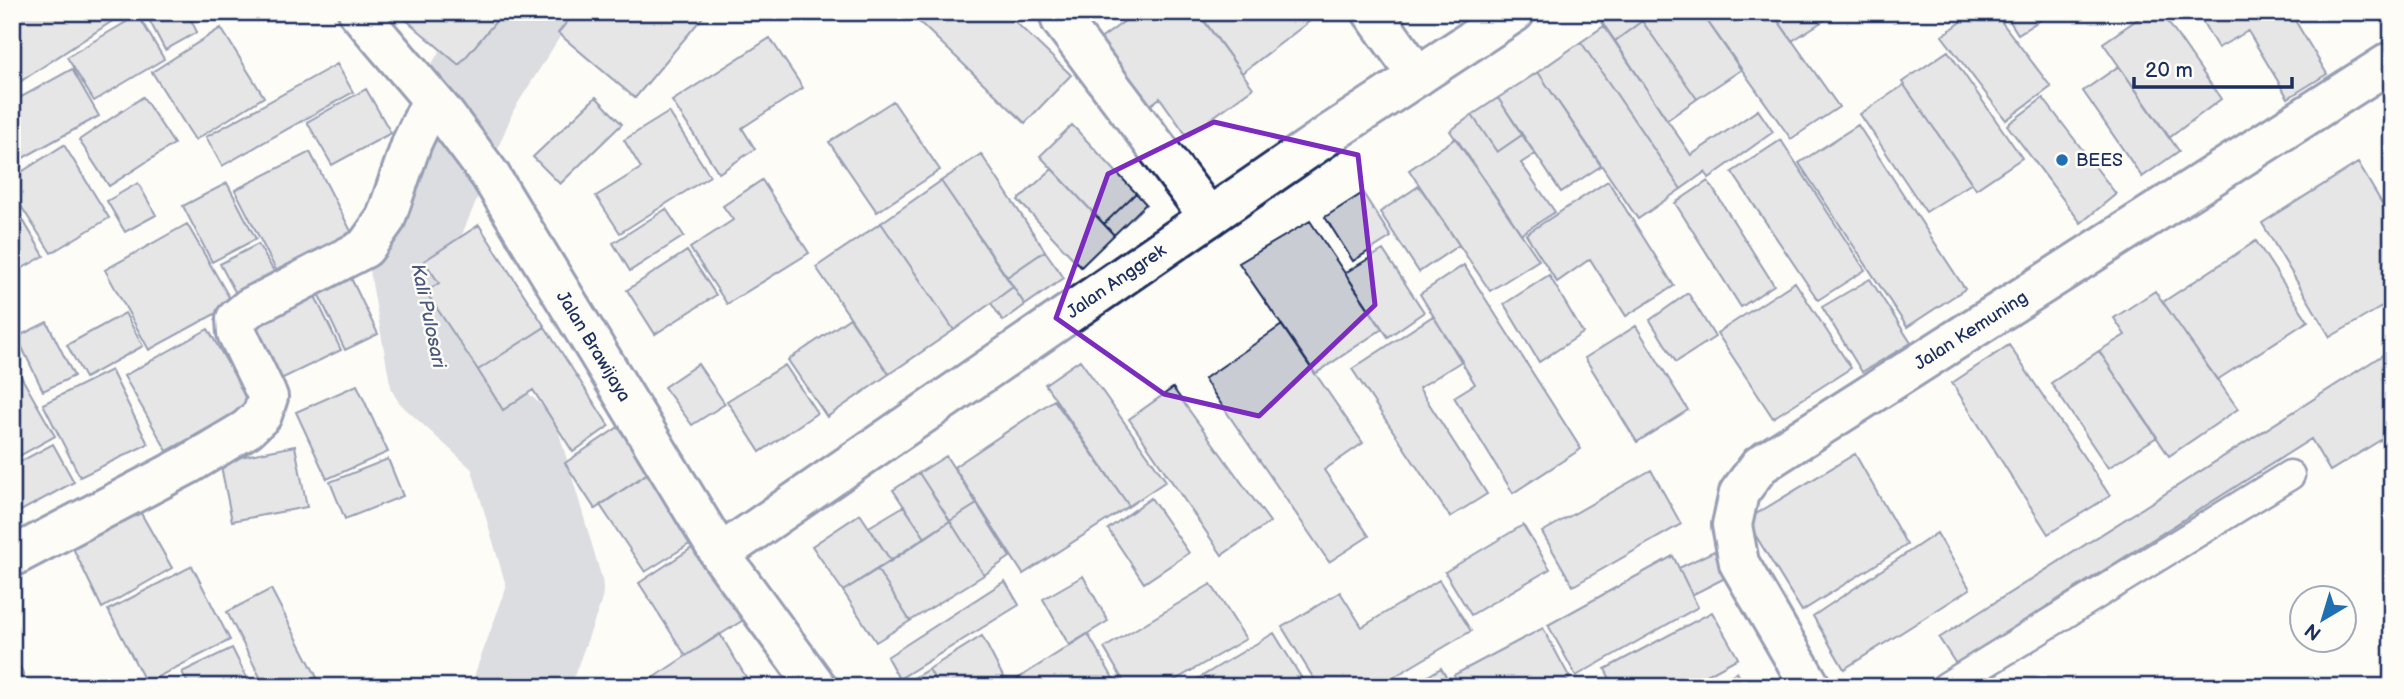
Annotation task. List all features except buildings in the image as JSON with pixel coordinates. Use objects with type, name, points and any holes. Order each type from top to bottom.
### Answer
[{"type":"street","name":"Jalan Brawijaya","points":[[358,12],[437,105],[490,175],[720,554],[817,687]]},
{"type":"street","points":[[1372,12],[1418,76]]},
{"type":"street","name":"Jalan Anggrek","points":[[720,554],[1209,218],[1516,12]]},
{"type":"street","points":[[1060,20],[1209,218]]},
{"type":"street","name":"Jalan Kemuning","points":[[1811,687],[1739,563],[1732,525],[1739,493],[1760,465],[2392,61]]},
{"type":"street","points":[[12,557],[189,464],[247,429],[262,415],[268,397],[237,332],[236,319],[249,308],[365,248],[385,220],[412,142],[437,105]]},
{"type":"lane","points":[[1946,687],[2290,475]]},
{"type":"highlighted area","points":[[1214,122],[1358,155],[1375,305],[1259,416],[1164,394],[1056,318],[1108,174]]},
{"type":"waterway","name":"Kali Pulosari","points":[[520,12],[472,88],[411,235],[436,373],[513,443],[556,589],[520,687]]},
{"type":"place","name":"BEES","points":[[2062,160]]}]
